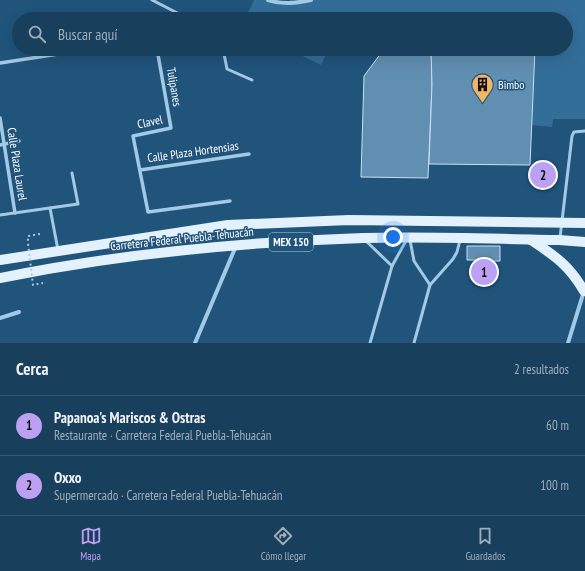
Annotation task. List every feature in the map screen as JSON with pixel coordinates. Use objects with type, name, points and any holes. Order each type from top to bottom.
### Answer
[{"type":"main road","name":"Carretera Federal Puebla-Tehuacán","points":[[0,260],[228,225],[349,220],[585,223]]},
{"type":"main road","name":"Carretera Federal Puebla-Tehuacán","points":[[0,278],[64,265],[237,244],[364,238],[461,238],[585,242]]},
{"type":"main road","points":[[531,240],[560,259],[576,277],[584,289]]},
{"type":"street","points":[[268,0],[279,4],[311,0]]},
{"type":"street","points":[[0,63],[46,56]]},
{"type":"street","name":"Tulipanes","points":[[158,56],[172,128]]},
{"type":"street","name":"Calle Plaza Laurel","points":[[0,118],[2,144],[15,213]]},
{"type":"street","name":"Clavel","points":[[140,170],[133,136],[172,128]]},
{"type":"street","points":[[2,144],[19,141]]},
{"type":"street","name":"Calle Plaza Hortensias","points":[[140,170],[249,154]]},
{"type":"street","points":[[140,170],[148,212],[230,201]]},
{"type":"street","points":[[195,343],[237,244]]},
{"type":"street","points":[[568,343],[584,289]]},
{"type":"street","points":[[0,318],[19,312]]},
{"type":"lane","points":[[152,0],[175,12]]},
{"type":"lane","points":[[224,56],[226,69],[252,80]]},
{"type":"lane","points":[[559,240],[572,136],[574,132],[585,130]]},
{"type":"lane","points":[[0,215],[78,204],[72,173]]},
{"type":"lane","points":[[50,208],[58,251]]},
{"type":"lane","points":[[364,238],[392,266]]},
{"type":"lane","points":[[370,343],[392,266],[409,238]]},
{"type":"lane","points":[[409,238],[414,261],[430,285]]},
{"type":"lane","points":[[414,343],[430,285],[453,259],[457,252],[461,238]]},
{"type":"path","points":[[40,234],[28,236],[28,243],[33,285],[43,283]]},
{"type":"shaded area","points":[[254,0],[275,0],[289,3],[290,0],[585,0],[585,119],[553,119],[552,127],[532,125],[535,56],[573,56],[573,12],[248,12]]},
{"type":"shaded area","points":[[302,56],[326,56],[321,65]]},
{"type":"building","points":[[379,56],[431,56],[432,85],[428,178],[361,177],[364,76]]},
{"type":"building","name":"Bimbo","points":[[431,56],[535,56],[530,165],[429,164],[432,85]]},
{"type":"building","points":[[534,164],[552,164],[552,185],[534,184]]},
{"type":"building","points":[[467,246],[500,246],[500,261],[491,261],[491,282],[478,282],[478,260],[467,260]]},
{"type":"place","name":"Bimbo","points":[[482,104]]},
{"type":"place","name":"Oxxo","points":[[543,175]]},
{"type":"place","name":"Papanoa's Mariscos & Ostras","points":[[484,272]]}]
